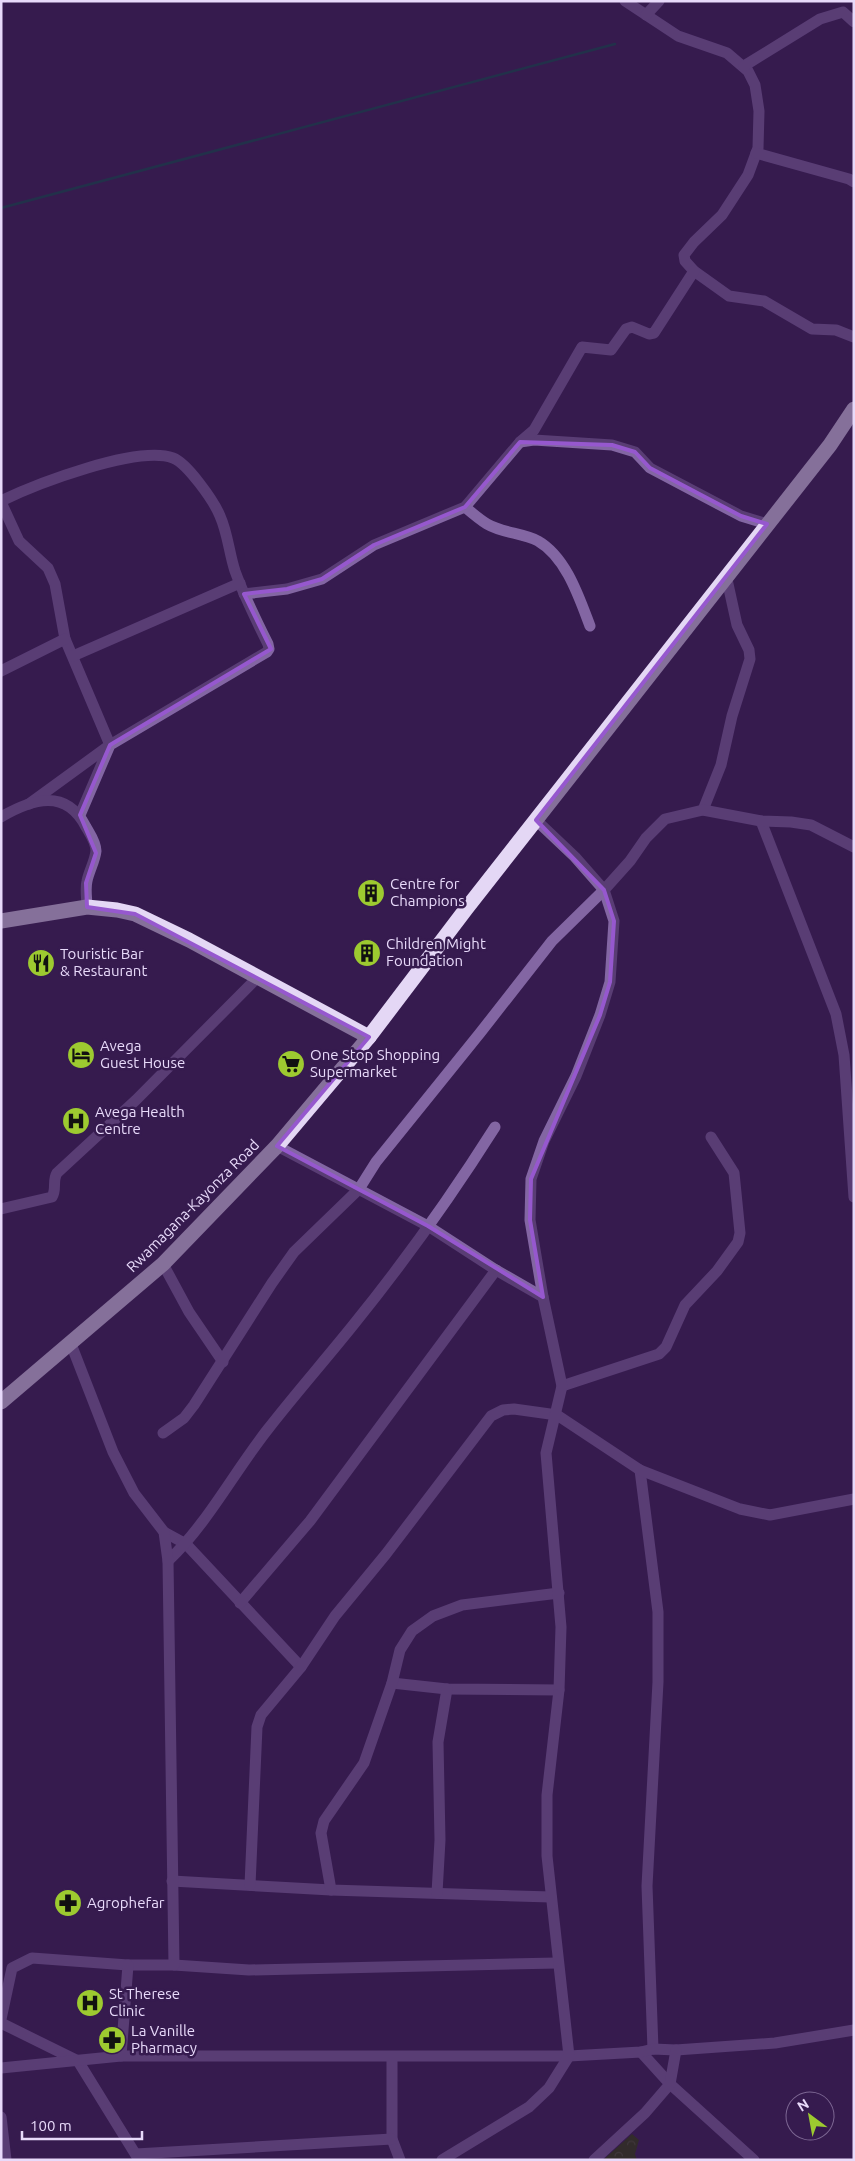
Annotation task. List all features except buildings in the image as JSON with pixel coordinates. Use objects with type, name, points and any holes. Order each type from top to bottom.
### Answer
[{"type":"highway","name":"Rwamagana-Kayonza Road","points":[[1,1402],[163,1264],[277,1146],[369,1037],[726,575],[830,445],[854,409]]},
{"type":"highway","points":[[1,921],[87,908],[116,910],[135,914],[369,1037]]},
{"type":"street","points":[[625,1],[678,36],[727,53],[744,66],[755,85],[759,111],[756,153],[748,175],[722,215],[694,242],[684,255],[685,261],[694,271],[729,296],[764,301],[812,329],[836,330],[854,338]]},
{"type":"street","points":[[646,15],[659,1]]},
{"type":"street","points":[[744,66],[820,18],[843,12],[854,22]]},
{"type":"street","points":[[756,153],[849,178],[854,182]]},
{"type":"street","points":[[73,656],[242,589],[288,589],[322,579],[374,545],[466,507],[520,442],[534,430],[582,347],[611,350],[626,329],[632,326],[649,334],[654,333],[694,271]]},
{"type":"street","points":[[520,442],[534,440],[612,445],[635,452],[650,468],[741,516],[767,524]]},
{"type":"street","points":[[29,804],[110,745],[267,652],[269,648],[242,589],[219,514],[184,464],[174,458],[161,455],[121,460],[39,484],[1,502],[19,541],[48,568],[55,584],[65,640],[110,745],[80,815]]},
{"type":"street","points":[[466,507],[488,524],[537,540],[548,549],[557,558],[568,576],[590,626]]},
{"type":"street","points":[[703,810],[721,765],[732,716],[750,660],[749,650],[737,625],[726,575]]},
{"type":"street","points":[[1,671],[65,640]]},
{"type":"street","points":[[1,817],[39,800],[55,801],[69,806],[80,815],[95,844],[96,853],[86,883],[87,908]]},
{"type":"street","points":[[163,1433],[184,1418],[223,1362],[272,1283],[294,1252],[358,1189],[376,1162],[480,1034],[552,941],[604,890],[630,861],[646,838],[665,819],[703,810],[760,821],[791,822],[810,825],[854,847]]},
{"type":"street","points":[[442,2160],[529,2107],[549,2088],[569,2056],[557,1963],[547,1856],[547,1795],[559,1690],[561,1627],[546,1453],[548,1438],[557,1416],[562,1386],[543,1297],[530,1220],[531,1179],[544,1142],[576,1076],[597,1024],[610,982],[614,921],[604,890],[575,857],[536,820]]},
{"type":"street","points":[[760,821],[836,1014],[844,1055],[854,1197]]},
{"type":"street","points":[[1,1209],[52,1197],[55,1193],[54,1177],[57,1173],[136,1100],[258,977]]},
{"type":"street","points":[[168,1561],[186,1544],[267,1430],[355,1323],[463,1179],[495,1127]]},
{"type":"street","points":[[562,1386],[659,1354],[666,1347],[685,1305],[717,1272],[738,1242],[740,1224],[734,1173],[711,1137]]},
{"type":"street","points":[[277,1146],[428,1226],[496,1270],[543,1297]]},
{"type":"street","points":[[163,1264],[189,1312],[223,1362]]},
{"type":"street","points":[[240,1603],[310,1520],[496,1270]]},
{"type":"street","points":[[71,1344],[117,1460],[134,1493],[164,1532],[186,1544],[301,1667]]},
{"type":"street","points":[[250,1885],[257,1727],[261,1714],[301,1667],[335,1616],[398,1539],[491,1416],[503,1410],[514,1409],[557,1416],[640,1470],[740,1509],[770,1515],[854,1499]]},
{"type":"street","points":[[640,1470],[658,1612],[658,1682],[647,1886],[654,2048]]},
{"type":"street","points":[[164,1532],[168,1561],[174,1828],[172,1882],[174,1965]]},
{"type":"street","points":[[331,1890],[321,1833],[324,1821],[364,1763],[392,1683],[400,1650],[412,1631],[433,1616],[462,1605],[559,1593]]},
{"type":"street","points":[[392,1683],[447,1689],[559,1690]]},
{"type":"street","points":[[437,1893],[440,1840],[438,1742],[447,1689]]},
{"type":"street","points":[[172,1882],[331,1890],[550,1897]]},
{"type":"street","points":[[1,2019],[12,1968],[20,1962],[32,1958],[128,1965],[174,1965],[250,1970],[557,1963]]},
{"type":"street","points":[[121,2056],[128,1965]]},
{"type":"street","points":[[1,2023],[78,2061],[137,2157],[392,2139]]},
{"type":"street","points":[[1,2068],[121,2056],[569,2056],[641,2052],[654,2048],[676,2050],[775,2043],[854,2030]]},
{"type":"street","points":[[594,2160],[645,2113],[670,2084],[676,2050]]},
{"type":"street","points":[[641,2052],[670,2084],[754,2160]]},
{"type":"street","points":[[392,2057],[392,2139],[400,2160]]},
{"type":"street","points":[[1,2117],[6,2160]]},
{"type":"street","points":[[233,2149],[240,2160]]},
{"type":"highlighted area","points":[[520,442],[612,445],[635,452],[650,468],[741,516],[767,524],[536,820],[604,890],[614,921],[610,982],[600,1015],[531,1179],[530,1220],[543,1297],[428,1226],[277,1146],[369,1037],[135,914],[87,907],[86,883],[96,853],[80,815],[110,745],[271,649],[244,594],[287,589],[322,579],[374,545],[465,507]]},
{"type":"green space","points":[[632,2134],[639,2140],[635,2154],[637,2160],[603,2160]]},
{"type":"waterway","points":[[1,208],[615,44]]},
{"type":"place","name":"Centre for Champions","points":[[371,893]]},
{"type":"place","name":"Children Might Foundation","points":[[367,953]]},
{"type":"place","name":"Touristic Bar & Restaurant","points":[[41,963]]},
{"type":"place","name":"Avega Guest House","points":[[81,1055]]},
{"type":"place","name":"One Stop Shopping Supermarket","points":[[291,1064]]},
{"type":"place","name":"Avega Health Centre","points":[[76,1121]]},
{"type":"place","name":"Agrophefar","points":[[68,1903]]},
{"type":"place","name":"St Therese Clinic","points":[[90,2003]]},
{"type":"place","name":"La Vanille Pharmacy","points":[[112,2040]]}]
